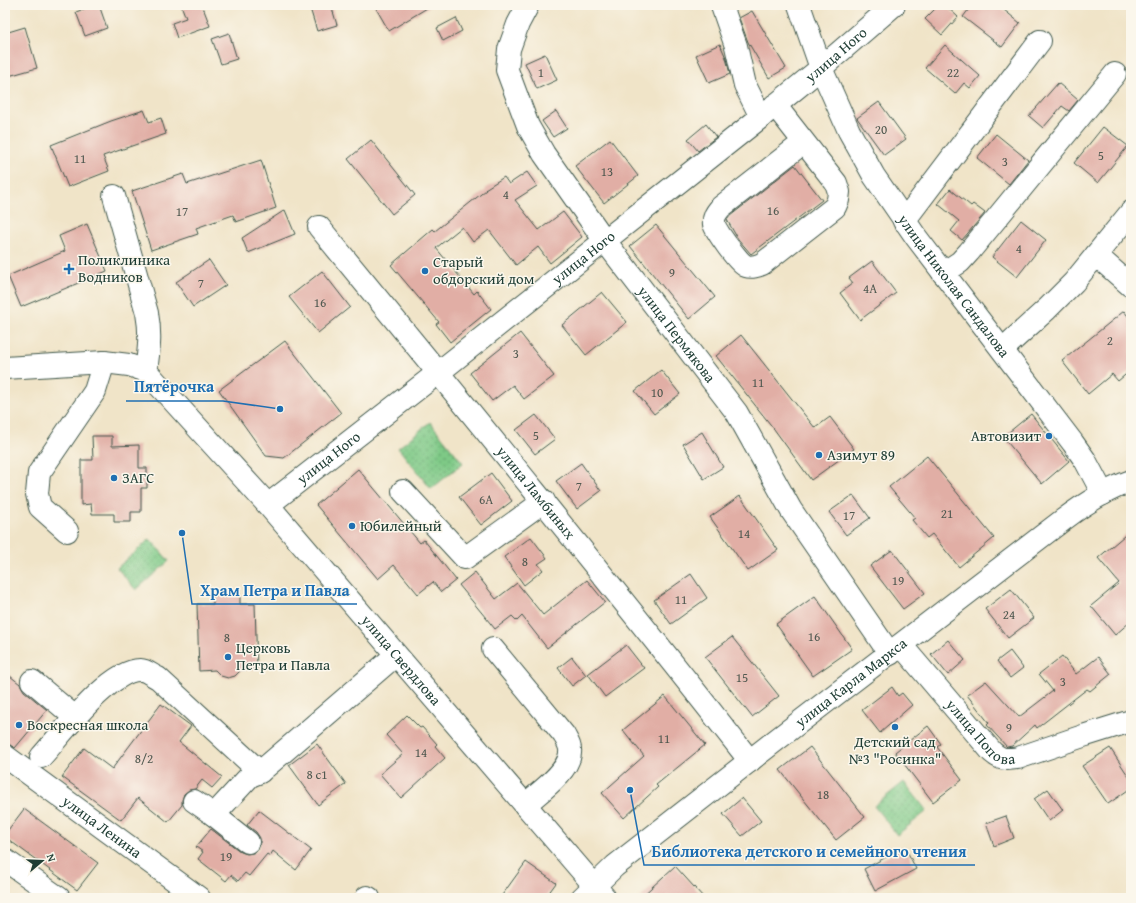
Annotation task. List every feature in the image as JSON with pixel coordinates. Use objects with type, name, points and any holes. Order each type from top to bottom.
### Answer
[{"type":"street","name":"улица Пермякова","points":[[528,5],[518,24],[509,49],[507,70],[528,126],[544,154],[605,241],[738,413],[791,510],[896,649]]},
{"type":"street","name":"улица Николая Сандалова","points":[[799,5],[821,68],[849,131],[874,176],[904,221],[1073,443],[1085,460],[1103,494]]},
{"type":"street","name":"улица Ного","points":[[268,505],[605,241],[768,111],[821,68],[894,5]]},
{"type":"street","points":[[723,9],[736,46],[745,85],[768,111],[804,142],[836,183],[839,192],[835,207],[762,264],[754,267],[745,266],[740,262],[716,230],[714,222],[715,215],[721,207],[804,142]]},
{"type":"street","points":[[904,221],[1040,41]]},
{"type":"street","points":[[943,273],[960,262],[969,252],[1115,74]]},
{"type":"street","points":[[5,368],[104,362],[129,365],[146,372],[150,347],[148,313],[114,196]]},
{"type":"street","points":[[1002,349],[1047,309],[1074,282],[1131,212]]},
{"type":"street","name":"улица Ламбиных","points":[[319,226],[642,622],[750,760]]},
{"type":"street","points":[[1096,255],[1131,286]]},
{"type":"street","points":[[67,531],[40,507],[36,494],[39,473],[95,391],[104,362]]},
{"type":"street","name":"улица Свердлова","points":[[146,372],[268,505],[525,805],[594,894]]},
{"type":"street","name":"улица Карла Маркса","points":[[594,894],[615,866],[750,760],[1079,508],[1103,494],[1131,481]]},
{"type":"street","points":[[403,491],[464,558],[544,501]]},
{"type":"street","points":[[493,649],[564,735],[569,744],[570,753],[568,763],[561,772],[525,805]]},
{"type":"street","name":"улица Попова","points":[[896,649],[992,752],[1000,758],[1018,758],[1093,732],[1131,721]]},
{"type":"street","points":[[214,815],[250,776],[260,772],[396,655]]},
{"type":"street","points":[[41,757],[106,685],[122,675],[141,670],[158,678],[260,772]]},
{"type":"street","points":[[32,682],[76,718]]},
{"type":"street","name":"улица Ленина","points":[[5,756],[199,898]]},
{"type":"street","points":[[194,801],[248,842]]},
{"type":"street","points":[[5,860],[59,898]]},
{"type":"green space","points":[[430,422],[463,463],[431,489],[398,448]]},
{"type":"green space","points":[[150,539],[169,561],[136,590],[117,568]]},
{"type":"green space","points":[[904,782],[927,811],[897,835],[874,806]]},
{"type":"building","points":[[94,5],[99,5],[107,28],[85,36],[76,12]]},
{"type":"building","points":[[181,5],[202,5],[210,26],[177,38],[172,23],[186,18]]},
{"type":"building","points":[[309,5],[331,5],[337,25],[317,31]]},
{"type":"building","points":[[374,5],[432,5],[389,31]]},
{"type":"building","points":[[939,5],[945,5],[958,17],[942,35],[925,19]]},
{"type":"building","points":[[972,5],[998,5],[1020,23],[1002,47],[963,17]]},
{"type":"building","points":[[752,11],[786,68],[769,78],[748,42],[739,18]]},
{"type":"building","points":[[456,18],[462,31],[443,41],[437,28]]},
{"type":"building","points":[[25,27],[37,68],[5,77],[5,33]]},
{"type":"building","points":[[229,33],[237,59],[221,64],[212,39]]},
{"type":"building","points":[[720,44],[726,58],[730,74],[709,83],[696,55]]},
{"type":"building","points":[[945,45],[980,76],[970,88],[964,83],[955,94],[925,68]]},
{"type":"building","points":[[545,54],[557,80],[537,89],[525,63]]},
{"type":"building","points":[[1058,83],[1078,100],[1069,111],[1062,106],[1043,128],[1029,116]]},
{"type":"building","points":[[879,102],[906,139],[884,155],[857,118]]},
{"type":"building","points":[[144,110],[149,122],[161,118],[166,134],[103,156],[109,171],[68,187],[51,145],[111,121]]},
{"type":"building","points":[[556,111],[567,128],[553,137],[542,121]]},
{"type":"building","points":[[706,124],[716,137],[698,151],[688,139]]},
{"type":"building","points":[[1103,127],[1128,146],[1098,183],[1074,163]]},
{"type":"building","points":[[996,134],[1028,160],[1009,184],[977,158]]},
{"type":"building","points":[[610,139],[638,176],[604,203],[575,166]]},
{"type":"building","points":[[371,140],[415,195],[392,214],[348,159]]},
{"type":"building","points":[[261,160],[276,208],[236,222],[233,215],[196,228],[198,234],[151,250],[132,191],[183,174],[187,184]]},
{"type":"building","points":[[795,165],[822,200],[751,254],[738,239],[727,220],[730,216]]},
{"type":"building","points":[[527,172],[537,186],[515,200],[539,230],[563,212],[582,237],[550,263],[538,247],[516,265],[489,230],[473,242],[462,227],[436,248],[474,294],[477,291],[491,309],[450,342],[436,324],[439,322],[391,265],[433,229],[435,231],[486,190],[485,189],[504,177],[509,184]]},
{"type":"building","points":[[950,189],[971,206],[973,204],[985,213],[962,240],[951,231],[959,221],[938,204]]},
{"type":"building","points":[[285,210],[295,234],[248,253],[242,238]]},
{"type":"building","points":[[1021,220],[1046,240],[1017,277],[992,257]]},
{"type":"building","points":[[87,224],[107,271],[21,307],[8,276],[65,251],[59,236]]},
{"type":"building","points":[[656,225],[715,297],[689,319],[630,246]]},
{"type":"building","points":[[209,260],[226,285],[193,307],[176,282]]},
{"type":"building","points":[[872,261],[896,293],[860,320],[840,293],[853,283],[849,278]]},
{"type":"building","points":[[322,271],[350,307],[318,333],[289,297]]},
{"type":"building","points":[[602,292],[627,322],[586,355],[562,325]]},
{"type":"building","points":[[1124,311],[1131,320],[1131,370],[1118,381],[1112,374],[1088,394],[1062,361]]},
{"type":"building","points":[[520,333],[554,376],[524,399],[513,385],[492,401],[470,373]]},
{"type":"building","points":[[741,335],[815,428],[830,417],[854,449],[811,480],[774,429],[716,356]]},
{"type":"building","points":[[285,341],[341,413],[284,458],[266,456],[219,390]]},
{"type":"building","points":[[661,370],[680,394],[654,414],[635,391]]},
{"type":"building","points":[[1031,414],[1069,461],[1042,484],[1003,437]]},
{"type":"building","points":[[536,415],[555,439],[535,454],[516,430]]},
{"type":"building","points":[[702,432],[723,467],[704,479],[683,444]]},
{"type":"building","name":"ЗАГС","points":[[92,436],[112,436],[112,446],[139,445],[139,468],[147,468],[147,488],[141,488],[141,512],[131,512],[131,522],[114,522],[114,514],[92,514],[91,504],[81,505],[81,460],[93,460]]},
{"type":"building","points":[[927,456],[994,538],[959,567],[932,534],[927,538],[912,520],[915,518],[889,487]]},
{"type":"building","points":[[581,463],[601,491],[577,509],[556,481]]},
{"type":"building","points":[[358,469],[420,543],[424,540],[456,580],[441,592],[433,582],[418,594],[394,565],[378,579],[316,505]]},
{"type":"building","points":[[491,473],[512,501],[481,525],[459,497]]},
{"type":"building","points":[[853,495],[870,518],[846,535],[829,512]]},
{"type":"building","points":[[740,496],[778,550],[748,571],[710,517]]},
{"type":"building","points":[[1131,530],[1131,621],[1115,635],[1091,606],[1119,583],[1098,558]]},
{"type":"building","points":[[531,537],[547,558],[538,564],[543,570],[524,585],[504,557]]},
{"type":"building","points":[[892,550],[925,593],[903,609],[870,566]]},
{"type":"building","points":[[475,572],[496,599],[517,583],[543,615],[587,580],[605,602],[547,648],[522,616],[517,621],[512,616],[495,629],[459,585]]},
{"type":"building","points":[[691,574],[707,598],[671,624],[654,600]]},
{"type":"building","points":[[1011,589],[1034,618],[1008,638],[985,609]]},
{"type":"building","points":[[240,594],[240,604],[255,604],[257,669],[241,670],[235,676],[228,678],[221,676],[215,670],[199,671],[197,604],[213,604],[213,595]]},
{"type":"building","points":[[815,596],[852,649],[813,676],[776,624]]},
{"type":"building","points":[[732,637],[779,696],[752,717],[705,657]]},
{"type":"building","points":[[948,640],[965,660],[948,675],[931,654]]},
{"type":"building","points":[[626,645],[644,668],[605,697],[588,674]]},
{"type":"building","points":[[1010,651],[1023,668],[1010,678],[997,661]]},
{"type":"building","points":[[1062,656],[1076,674],[1098,657],[1111,674],[1090,691],[1087,689],[1037,728],[1035,725],[1012,746],[1007,747],[987,725],[989,723],[967,695],[986,681],[1019,717],[1053,691],[1039,674]]},
{"type":"building","points":[[572,657],[586,675],[572,686],[558,668]]},
{"type":"building","name":"Воскресная школа","points":[[5,672],[20,684],[24,691],[47,710],[15,748],[5,742]]},
{"type":"building","points":[[892,687],[898,696],[902,693],[912,705],[880,733],[862,710]]},
{"type":"building","points":[[665,696],[705,745],[656,785],[658,787],[624,818],[602,793],[644,756],[623,730]]},
{"type":"building","points":[[161,704],[191,726],[179,742],[222,777],[212,788],[202,780],[195,789],[189,790],[184,794],[182,805],[168,822],[138,798],[121,820],[62,777],[84,748],[112,769]]},
{"type":"building","points":[[407,715],[420,728],[422,727],[437,744],[435,746],[445,758],[401,798],[380,774],[403,754],[386,735]]},
{"type":"building","points":[[928,726],[941,744],[937,747],[962,780],[933,802],[895,752]]},
{"type":"building","points":[[317,744],[346,784],[318,805],[289,765]]},
{"type":"building","points":[[810,747],[865,817],[836,840],[780,770]]},
{"type":"building","points":[[1110,748],[1131,780],[1131,788],[1108,804],[1082,766]]},
{"type":"building","points":[[1048,789],[1063,810],[1049,821],[1034,799]]},
{"type":"building","points":[[742,798],[761,821],[742,836],[723,814]]},
{"type":"building","points":[[24,809],[98,863],[77,890],[5,837],[5,834]]},
{"type":"building","points":[[259,810],[311,850],[296,870],[273,851],[270,856],[267,854],[249,876],[245,873],[238,881],[231,875],[226,881],[198,859],[203,852],[196,847],[211,829],[241,852],[247,854],[253,853],[258,850],[260,838],[256,832],[247,825]]},
{"type":"building","points":[[1006,816],[1014,838],[994,846],[986,823]]},
{"type":"building","points":[[905,847],[916,869],[875,891],[864,869]]},
{"type":"building","points":[[526,862],[556,883],[545,898],[500,898]]},
{"type":"building","points":[[675,866],[704,898],[640,898]]},
{"type":"place","name":"Поликлиника Водников","points":[[69,269]]},
{"type":"place","name":"Старый обдорский дом","points":[[425,271]]},
{"type":"place","name":"Пятёрочка","points":[[280,409]]},
{"type":"place","name":"Автовизит","points":[[1049,436]]},
{"type":"place","name":"Азимут 89","points":[[819,455]]},
{"type":"place","name":"ЗАГС","points":[[114,478]]},
{"type":"place","name":"Юбилейный","points":[[352,526]]},
{"type":"place","name":"Храм Петра и Павла","points":[[182,533]]},
{"type":"place","name":"Церковь Петра и Павла","points":[[228,657]]},
{"type":"place","name":"Воскресная школа","points":[[19,725]]},
{"type":"place","name":"Детский сад №3 \"Росинка\"","points":[[895,727]]},
{"type":"place","name":"Библиотека детского и семейного чтения","points":[[630,790]]}]
